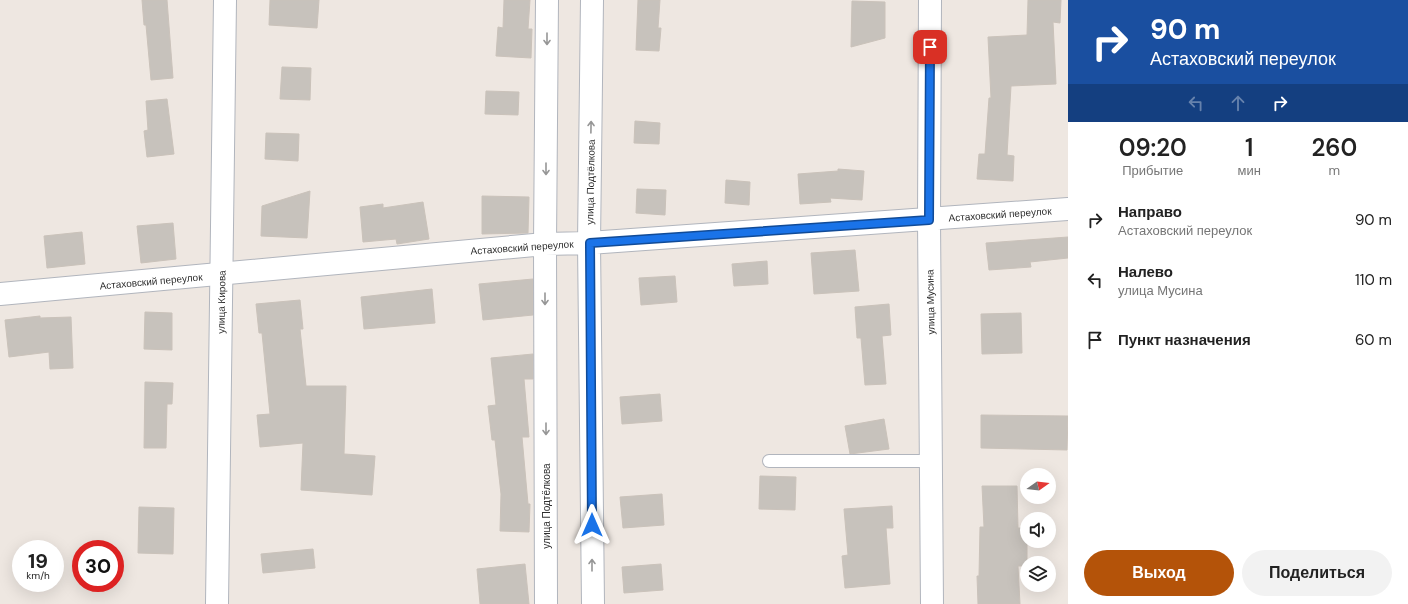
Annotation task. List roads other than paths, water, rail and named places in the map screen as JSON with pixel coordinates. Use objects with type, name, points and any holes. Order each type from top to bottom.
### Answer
[{"type":"street","name":"улица Кирова","points":[[217,604],[226,0]]},
{"type":"street","name":"улица Подтёлкова","points":[[546,604],[545,244],[547,0]]},
{"type":"street","name":"улица Подтёлкова","points":[[592,0],[590,243],[593,604]]},
{"type":"street","name":"улица Мусина","points":[[930,0],[929,220],[932,604]]},
{"type":"street","name":"Астаховский переулок","points":[[0,294],[545,244],[590,243],[1068,209]]},
{"type":"lane","points":[[769,461],[932,461]]}]
